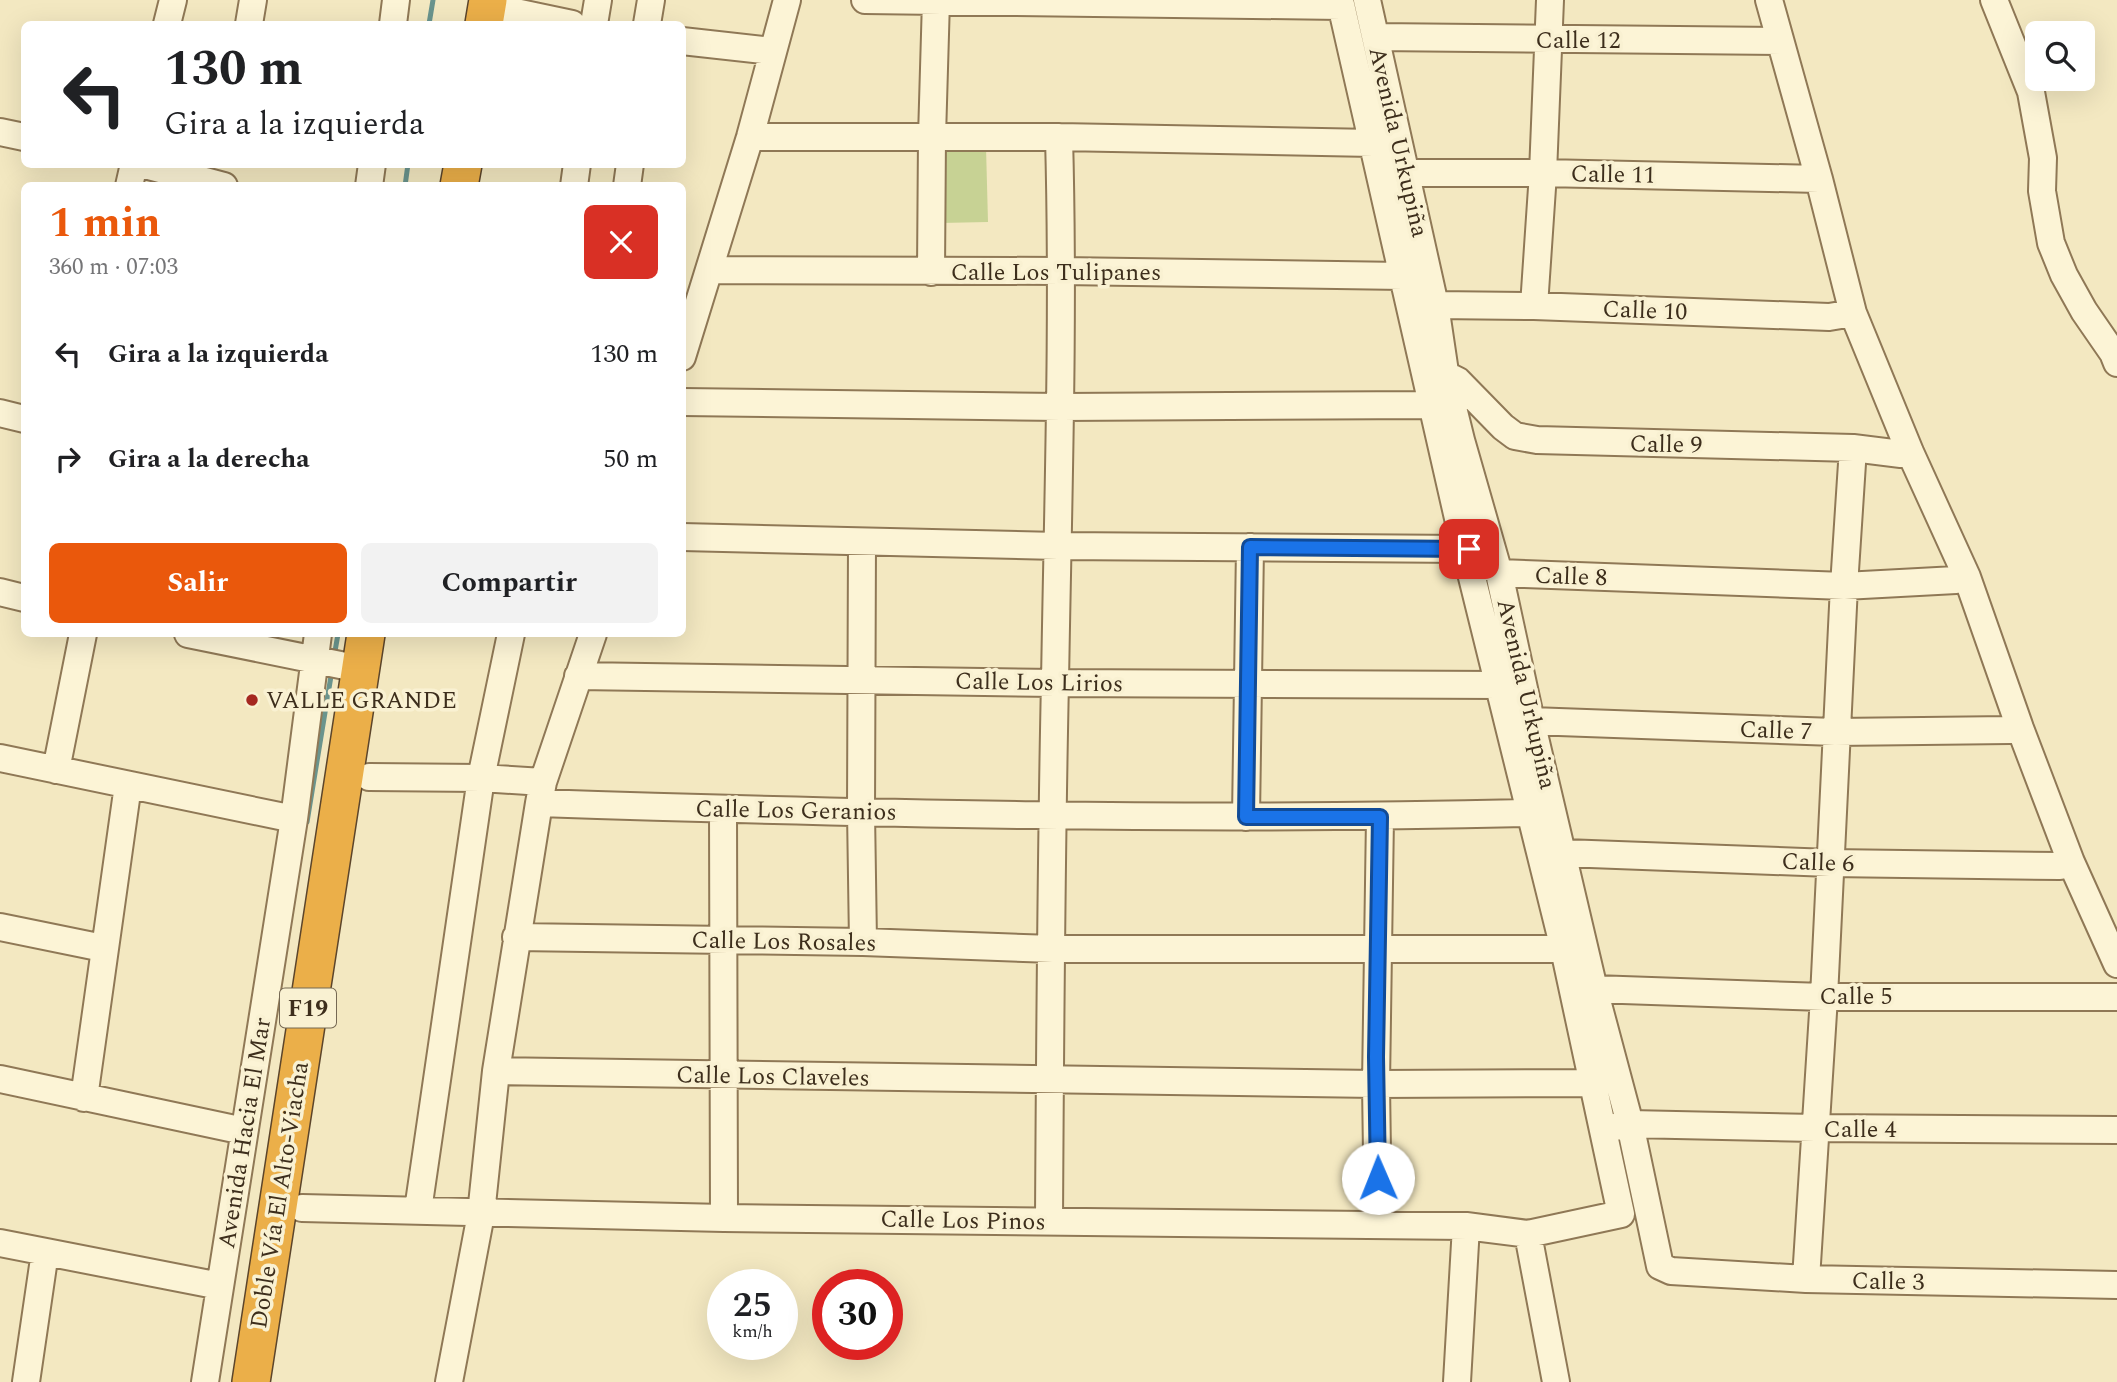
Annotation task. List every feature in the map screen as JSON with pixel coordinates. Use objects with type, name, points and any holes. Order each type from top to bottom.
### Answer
[{"type":"highway","name":"Doble Vía El Alto-Viacha","points":[[275,1382],[390,637]]},
{"type":"highway","name":"Doble Vía El Alto-Viacha","points":[[251,1382],[339,654]]},
{"type":"street","points":[[168,21],[173,0]]},
{"type":"street","points":[[250,21],[253,0]]},
{"type":"street","points":[[393,21],[396,0]]},
{"type":"street","points":[[594,21],[598,0]]},
{"type":"street","points":[[648,21],[651,0]]},
{"type":"street","points":[[686,344],[750,137],[787,0]]},
{"type":"street","points":[[865,0],[1349,2],[1373,144],[1465,549],[1564,949],[1603,1129]]},
{"type":"street","points":[[1534,306],[1550,0]]},
{"type":"street","points":[[1769,0],[1853,313],[1910,452],[1967,577],[2071,862],[2117,964]]},
{"type":"street","points":[[1994,0],[2031,92],[2043,158],[2042,191],[2051,243],[2064,275],[2117,363]]},
{"type":"street","points":[[931,272],[936,1]]},
{"type":"street","name":"Avenida Urkupiña","points":[[1349,2],[1376,37],[1436,305],[1446,379],[1499,573],[1594,989],[1630,1124],[1660,1266]]},
{"type":"street","points":[[476,11],[550,21]]},
{"type":"street","name":"Calle 12","points":[[1376,37],[1549,41],[1780,41]]},
{"type":"street","points":[[686,41],[772,51]]},
{"type":"street","points":[[0,132],[21,136]]},
{"type":"street","points":[[750,137],[1059,137],[1373,144]]},
{"type":"street","points":[[1049,1221],[1061,407],[1059,137]]},
{"type":"street","points":[[155,168],[204,182]]},
{"type":"street","name":"Calle 11","points":[[1407,173],[1819,179]]},
{"type":"street","name":"Calle Los Tulipanes","points":[[709,270],[1403,276]]},
{"type":"street","name":"Calle 10","points":[[1436,305],[1829,317],[1853,313]]},
{"type":"street","name":"Calle 9","points":[[1446,379],[1458,381],[1515,436],[1537,440],[1853,448],[1901,454],[1910,452]]},
{"type":"street","points":[[686,402],[1061,407],[1432,405]]},
{"type":"street","points":[[0,413],[21,418]]},
{"type":"street","points":[[1806,1279],[1824,997],[1843,586],[1853,448]]},
{"type":"street","points":[[686,537],[1058,546],[1465,549]]},
{"type":"street","points":[[862,542],[860,812],[863,942]]},
{"type":"street","points":[[1246,817],[1250,547]]},
{"type":"street","name":"Calle 8","points":[[1465,549],[1469,549],[1499,573],[1843,586],[1956,580],[1967,577]]},
{"type":"street","points":[[0,592],[21,597]]},
{"type":"street","points":[[56,770],[82,637]]},
{"type":"street","points":[[211,637],[339,654]]},
{"type":"street","points":[[418,1210],[481,778],[510,637]]},
{"type":"street","points":[[449,1382],[481,1214],[496,1071],[541,792],[592,637]]},
{"type":"street","name":"Avenida Hacia El Mar","points":[[205,1382],[294,819],[339,654]]},
{"type":"street","name":"Calle Los Lirios","points":[[578,676],[1055,683],[1500,685]]},
{"type":"street","name":"Calle 7","points":[[1531,721],[1836,732],[2020,728]]},
{"type":"street","points":[[0,758],[294,819]]},
{"type":"street","name":"Calle Los Geranios","points":[[369,777],[481,778],[541,792],[723,809],[1246,817],[1530,813]]},
{"type":"street","points":[[84,1098],[128,785]]},
{"type":"street","points":[[723,809],[724,1218]]},
{"type":"street","points":[[1378,1224],[1376,1084],[1380,817]]},
{"type":"street","name":"Calle 6","points":[[1564,853],[1830,863],[2060,866],[2071,862]]},
{"type":"street","points":[[0,927],[103,948]]},
{"type":"street","name":"Calle Los Rosales","points":[[516,937],[863,942],[1053,949],[1564,949]]},
{"type":"street","name":"Calle 5","points":[[1594,989],[1824,997],[2117,997]]},
{"type":"street","name":"Calle Los Claveles","points":[[496,1071],[1376,1084],[1594,1083]]},
{"type":"street","points":[[0,1079],[244,1131]]},
{"type":"street","name":"Calle 4","points":[[1603,1129],[1630,1124],[2117,1130]]},
{"type":"street","name":"Calle Los Pinos","points":[[302,1208],[724,1218],[1378,1224],[1466,1226],[1528,1234],[1621,1214],[1603,1129]]},
{"type":"street","points":[[1457,1382],[1466,1226]]},
{"type":"street","points":[[1528,1234],[1556,1382]]},
{"type":"street","points":[[0,1243],[220,1286]]},
{"type":"street","points":[[26,1382],[45,1252]]},
{"type":"street","name":"Calle 3","points":[[1660,1266],[1671,1271],[1806,1279],[2117,1285]]},
{"type":"green space","points":[[986,147],[988,222],[940,223],[938,148]]},
{"type":"waterway","points":[[430,21],[433,0]]},
{"type":"waterway","points":[[406,182],[407,168]]},
{"type":"waterway","points":[[334,657],[337,637]]},
{"type":"waterway","points":[[307,822],[332,670]]},
{"type":"place","name":"VALLE GRANDE","points":[[252,700]]},
{"type":"route","points":[[1378,1178],[1376,1057],[1380,817],[1246,817],[1250,547],[1469,549]]}]
